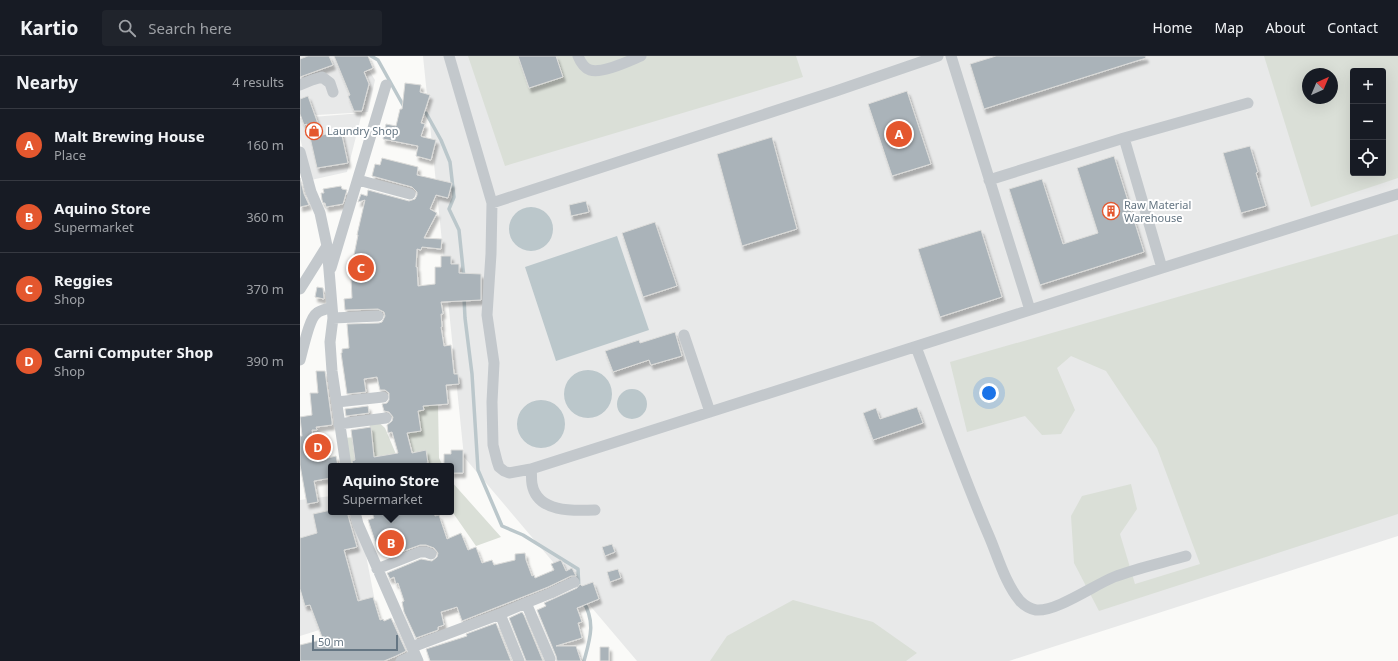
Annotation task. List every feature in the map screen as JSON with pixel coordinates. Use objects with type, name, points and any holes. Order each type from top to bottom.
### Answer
[{"type":"street","points":[[449,56],[492,203],[491,254],[487,315],[494,363],[492,402],[493,445],[499,467],[509,473],[531,469],[1398,194]]},
{"type":"street","points":[[578,56],[583,65],[589,70],[598,71],[641,56]]},
{"type":"street","points":[[492,203],[836,91],[938,56]]},
{"type":"street","points":[[951,56],[1030,310]]},
{"type":"street","points":[[300,85],[322,77],[330,83],[333,92]]},
{"type":"street","points":[[330,272],[386,85]]},
{"type":"street","points":[[989,180],[1124,138],[1248,103]]},
{"type":"street","points":[[1124,138],[1162,268]]},
{"type":"street","points":[[300,152],[311,192],[320,213],[327,246],[332,312],[330,342],[332,371],[346,463]]},
{"type":"street","points":[[358,180],[410,194]]},
{"type":"street","points":[[300,289],[327,246]]},
{"type":"street","points":[[300,360],[311,323],[317,313],[332,312],[378,316]]},
{"type":"street","points":[[684,335],[710,412]]},
{"type":"street","points":[[916,346],[992,545],[1008,582],[1020,601],[1026,606],[1036,610],[1053,606],[1062,603],[1112,577],[1186,556]]},
{"type":"street","points":[[337,402],[383,397]]},
{"type":"street","points":[[339,424],[386,418]]},
{"type":"street","points":[[531,469],[532,486],[538,497],[547,505],[576,511],[595,510]]},
{"type":"street","points":[[356,515],[358,524],[377,569],[415,654]]},
{"type":"street","points":[[377,569],[420,552],[431,554]]},
{"type":"street","points":[[401,661],[500,614],[574,582]]},
{"type":"street","points":[[526,603],[550,658]]},
{"type":"street","points":[[500,614],[519,661]]},
{"type":"shaded area","points":[[300,56],[360,56],[375,80],[368,112],[300,116]]},
{"type":"shaded area","points":[[423,56],[1398,56],[1398,536],[1009,661],[637,661],[464,457]]},
{"type":"shaded area","points":[[468,56],[796,56],[803,77],[505,166]]},
{"type":"shaded area","points":[[1264,56],[1398,56],[1398,178],[1311,207]]},
{"type":"shaded area","points":[[362,113],[347,172],[311,180],[300,138],[300,118]]},
{"type":"shaded area","points":[[527,207],[535,207],[547,213],[553,225],[553,233],[547,245],[535,251],[527,251],[515,245],[509,233],[509,225],[515,213]]},
{"type":"shaded area","points":[[1398,234],[1398,514],[1099,611],[1074,563],[1071,516],[1082,496],[1131,484],[1137,509],[1120,534],[1135,584],[1200,564],[1157,448],[1106,371],[1071,356],[1057,368],[1075,410],[1061,434],[1042,435],[1025,416],[967,432],[950,362]]},
{"type":"shaded area","points":[[617,236],[649,330],[556,361],[525,267]]},
{"type":"shaded area","points":[[588,370],[597,372],[605,377],[610,385],[612,394],[610,403],[605,411],[597,416],[588,418],[579,416],[571,411],[566,403],[564,394],[566,385],[571,377],[579,372]]},
{"type":"shaded area","points":[[632,389],[643,393],[647,404],[643,415],[632,419],[621,415],[617,404],[621,393]]},
{"type":"shaded area","points":[[536,400],[546,400],[558,407],[565,419],[565,429],[558,441],[546,448],[536,448],[528,444],[521,437],[517,429],[517,419],[521,411],[528,404]]},
{"type":"shaded area","points":[[399,405],[438,405],[439,458],[442,463],[346,463],[343,438],[371,436],[369,421],[376,420],[385,428],[398,459],[414,455]]},
{"type":"shaded area","points":[[454,484],[501,537],[476,546],[454,514]]},
{"type":"shaded area","points":[[328,496],[328,515],[352,515],[364,545],[377,612],[300,636],[300,500]]},
{"type":"shaded area","points":[[793,600],[873,622],[917,653],[906,661],[710,661],[727,636]]},
{"type":"building","points":[[308,56],[329,56],[333,65],[300,77],[300,59]]},
{"type":"building","points":[[334,56],[368,56],[373,68],[364,72],[369,84],[362,111],[354,111],[348,96],[350,95]]},
{"type":"building","points":[[518,56],[556,56],[563,77],[529,88]]},
{"type":"building","points":[[996,56],[1145,56],[1146,58],[984,109],[970,64]]},
{"type":"building","points":[[405,83],[421,85],[420,92],[430,95],[421,123],[425,124],[421,136],[436,140],[431,160],[416,156],[418,146],[383,139],[386,124],[396,126],[400,109],[402,109]]},
{"type":"building","points":[[907,91],[931,164],[892,176],[868,104]]},
{"type":"building","points":[[308,96],[322,135],[341,131],[348,163],[317,168],[307,124],[304,125],[300,114],[300,99]]},
{"type":"building","points":[[772,137],[797,229],[742,246],[717,154]]},
{"type":"building","points":[[1250,146],[1266,206],[1241,213],[1223,153]]},
{"type":"building","name":"Raw Material Warehouse","points":[[1114,156],[1144,252],[1040,285],[1009,189],[1042,179],[1063,244],[1098,233],[1077,168]]},
{"type":"building","points":[[382,158],[418,167],[417,175],[452,183],[448,198],[436,195],[430,209],[437,213],[424,238],[442,239],[441,249],[422,247],[421,250],[417,249],[416,267],[418,286],[435,284],[435,267],[441,267],[441,256],[451,256],[451,264],[459,264],[459,273],[481,274],[481,300],[441,302],[443,314],[441,314],[441,327],[444,346],[451,345],[454,374],[458,374],[459,384],[446,385],[448,404],[423,406],[424,410],[418,411],[421,431],[407,433],[412,453],[426,450],[428,463],[352,463],[352,461],[355,460],[351,430],[371,427],[374,457],[398,453],[392,432],[388,433],[387,425],[392,421],[393,417],[389,412],[384,411],[382,404],[387,403],[389,400],[389,393],[385,390],[380,390],[377,377],[364,379],[366,392],[347,394],[341,353],[342,349],[349,348],[347,324],[379,323],[382,322],[385,316],[384,312],[378,309],[345,310],[344,299],[352,298],[351,278],[353,260],[365,200],[358,202],[361,194],[367,196],[368,190],[409,201],[415,199],[417,195],[417,192],[412,187],[372,176],[375,164],[380,165]]},
{"type":"building","points":[[300,178],[304,194],[309,205],[300,207]]},
{"type":"building","points":[[341,186],[342,189],[347,190],[343,204],[326,207],[322,200],[321,193],[324,193],[323,189]]},
{"type":"building","points":[[586,201],[589,212],[571,216],[569,205]]},
{"type":"building","points":[[655,222],[677,286],[643,297],[622,233]]},
{"type":"building","points":[[981,230],[1002,297],[940,317],[918,249]]},
{"type":"building","points":[[317,287],[323,288],[324,299],[315,297]]},
{"type":"building","points":[[675,332],[682,356],[651,365],[649,360],[613,372],[605,351],[639,340],[640,343]]},
{"type":"building","points":[[316,371],[325,371],[332,425],[316,427],[317,430],[312,430],[315,450],[326,448],[328,458],[336,456],[337,463],[328,463],[328,479],[314,481],[318,502],[307,504],[300,465],[300,436],[302,436],[300,417],[312,415],[310,393],[318,393]]},
{"type":"building","points":[[368,406],[369,413],[346,416],[345,409]]},
{"type":"building","points":[[917,407],[923,423],[873,440],[863,413],[876,408],[880,419]]},
{"type":"building","points":[[451,450],[463,450],[463,473],[454,473],[454,463],[444,463],[444,454],[451,454]]},
{"type":"building","points":[[328,511],[328,515],[348,515],[357,547],[344,550],[358,601],[373,597],[380,620],[383,619],[384,621],[391,618],[406,651],[384,661],[300,661],[300,645],[320,640],[319,638],[322,637],[310,605],[305,606],[300,589],[300,538],[317,533],[313,514]]},
{"type":"building","points":[[373,515],[439,515],[447,539],[461,533],[468,550],[476,547],[482,563],[492,560],[494,565],[515,560],[515,554],[525,553],[532,576],[534,575],[535,578],[554,570],[551,564],[561,560],[566,571],[572,568],[576,576],[571,576],[548,587],[462,621],[457,607],[441,612],[444,625],[438,627],[438,630],[416,638],[404,612],[402,602],[404,601],[398,583],[396,584],[394,577],[390,579],[387,573],[421,559],[432,561],[437,557],[438,553],[434,548],[426,545],[420,545],[390,556],[385,545],[377,547],[368,520],[374,518]]},
{"type":"building","points":[[612,544],[615,552],[605,556],[602,547]]},
{"type":"building","points":[[618,569],[621,578],[610,582],[607,572]]},
{"type":"building","points":[[593,582],[599,599],[577,608],[582,622],[578,623],[582,638],[556,646],[576,646],[581,661],[557,661],[537,610],[546,606],[544,603],[577,588],[580,584],[582,586]]},
{"type":"building","points":[[522,612],[543,661],[526,661],[509,618]]},
{"type":"building","points":[[496,623],[511,661],[430,661],[426,649],[467,636],[466,634]]},
{"type":"building","points":[[600,647],[609,647],[609,661],[600,661]]},
{"type":"waterway","points":[[371,56],[378,60],[403,105],[405,106]]},
{"type":"waterway","points":[[421,111],[426,113],[441,140],[450,162],[454,197],[449,209],[459,230],[464,278]]},
{"type":"waterway","points":[[464,298],[472,374],[478,470],[502,526],[523,535],[578,569],[579,590]]},
{"type":"waterway","points":[[583,601],[591,623],[590,638],[584,661]]},
{"type":"place","name":"Laundry Shop","points":[[314,131]]},
{"type":"place","name":"Malt Brewing House","points":[[899,134]]},
{"type":"place","name":"Raw Material Warehouse","points":[[1111,211]]},
{"type":"place","name":"Reggies","points":[[361,268]]},
{"type":"place","name":"Carni Computer Shop","points":[[318,447]]},
{"type":"place","name":"Aquino Store","points":[[391,543]]}]
